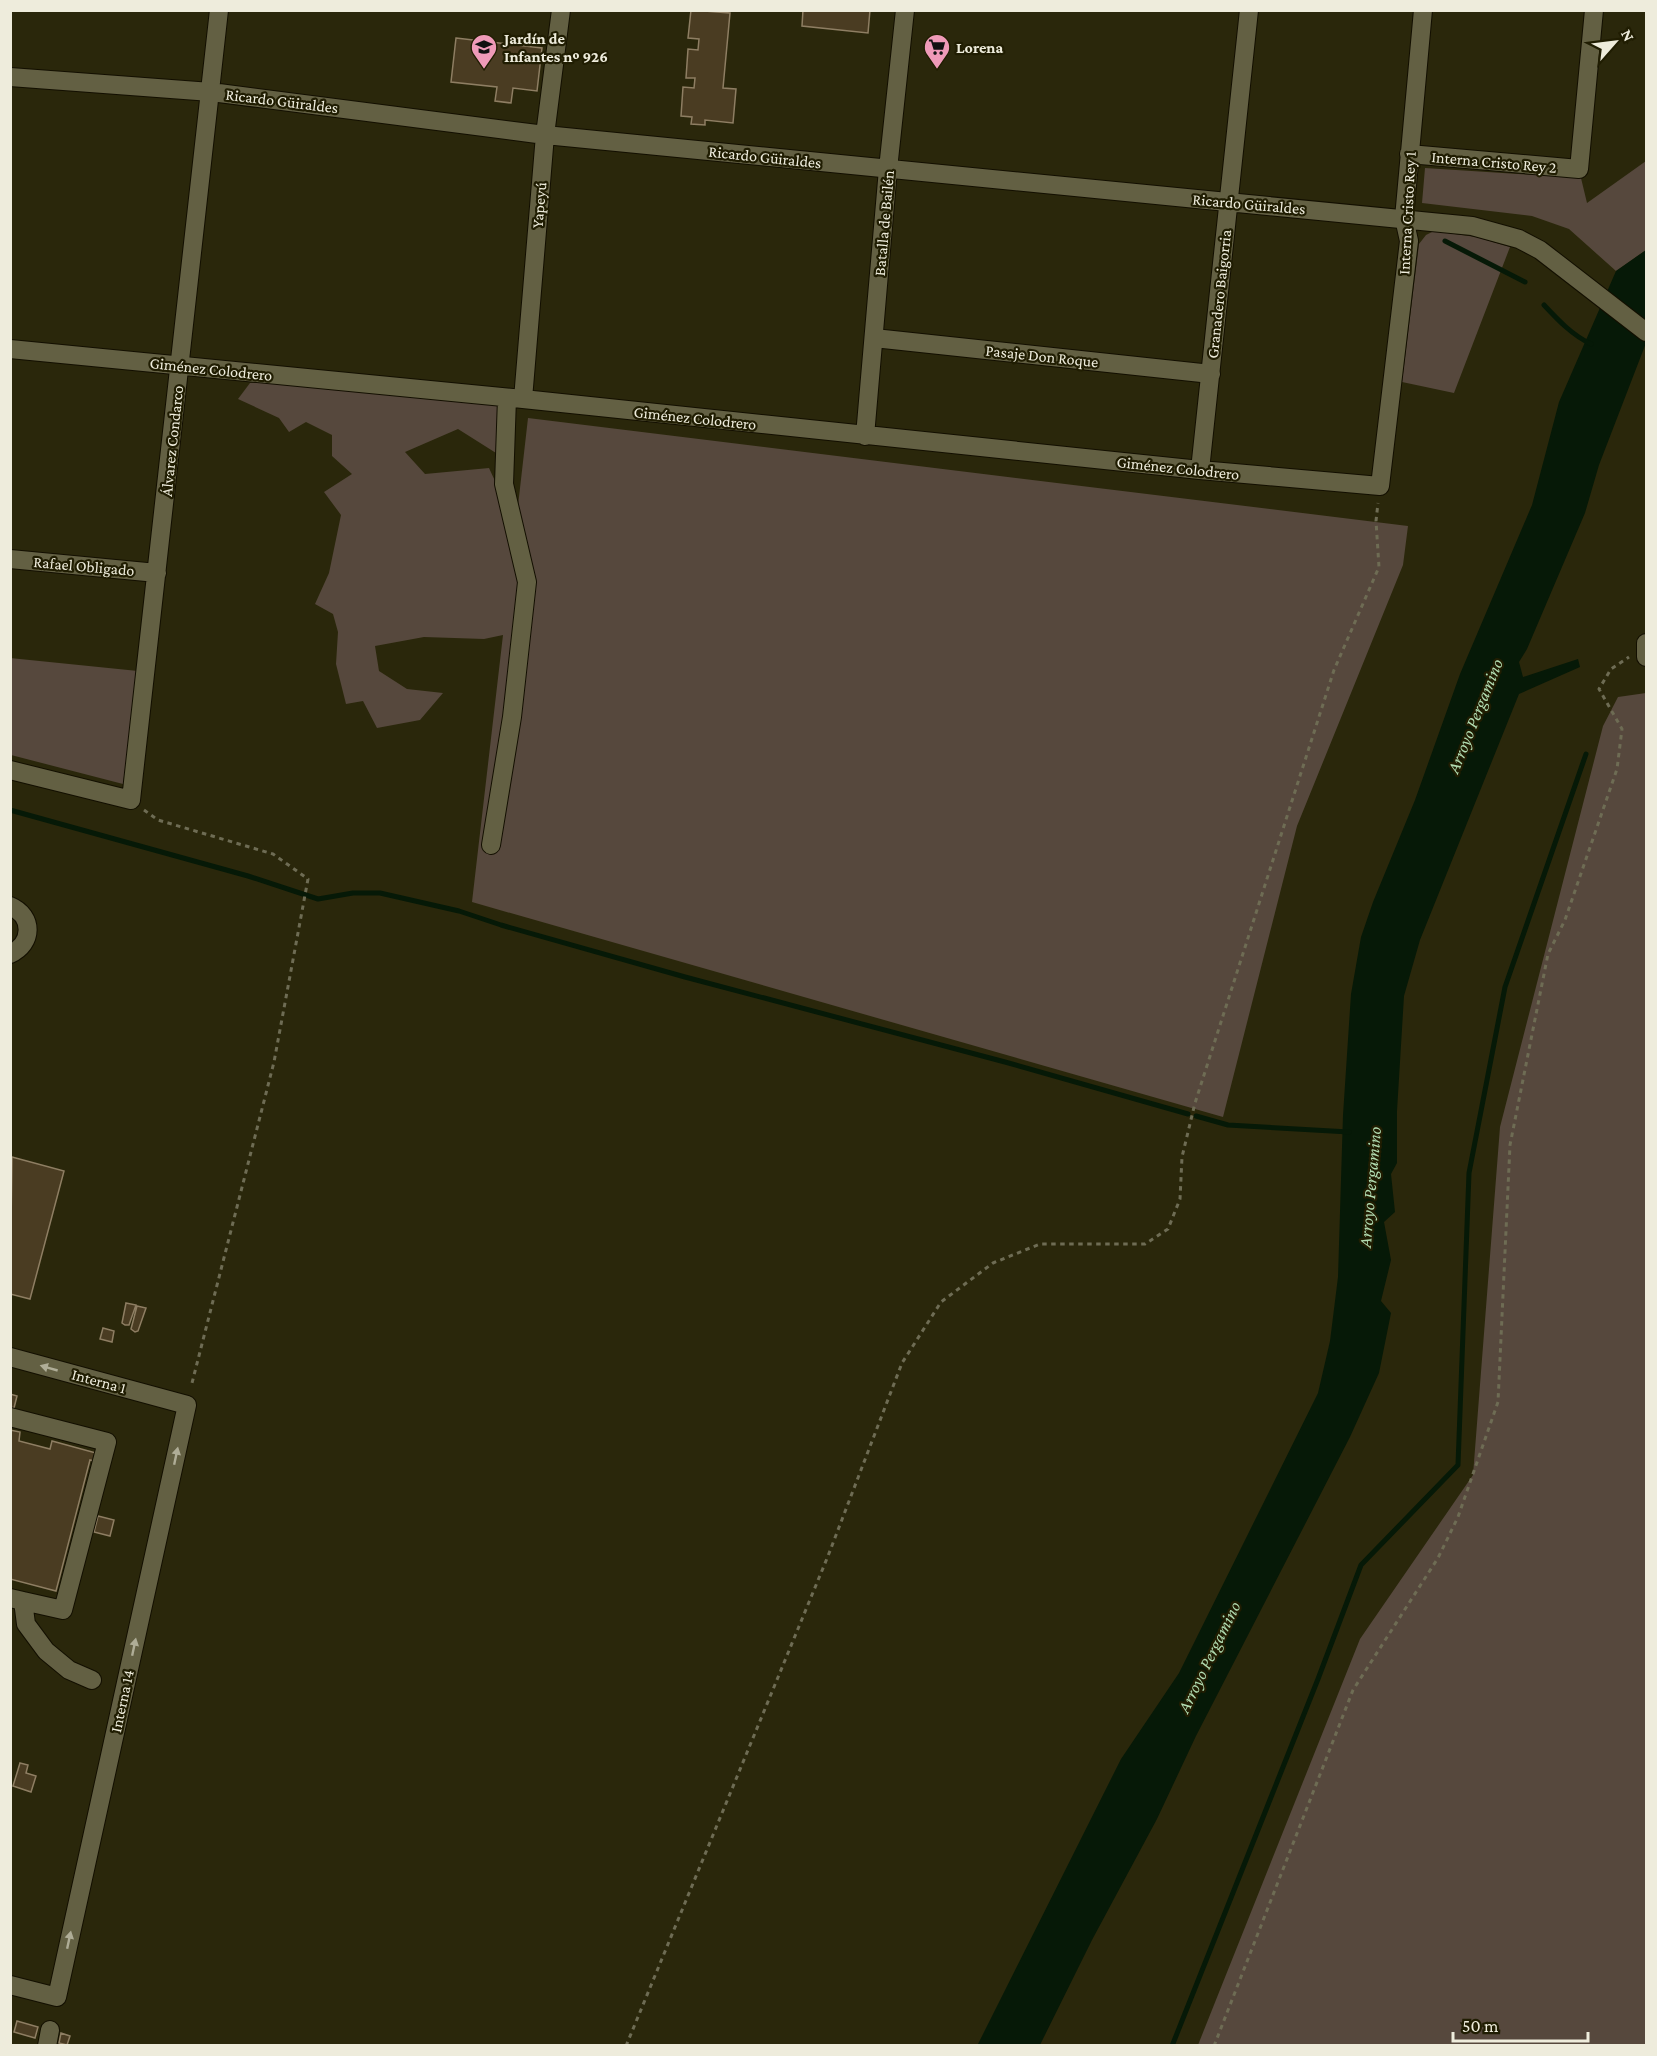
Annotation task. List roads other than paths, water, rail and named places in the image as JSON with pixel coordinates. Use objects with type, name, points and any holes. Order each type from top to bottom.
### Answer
[{"type":"street","name":"Álvarez Condarco","points":[[10,770],[131,800],[219,10]]},
{"type":"street","name":"Yapeyú","points":[[492,845],[512,717],[527,582],[504,484],[561,10]]},
{"type":"street","name":"Batalla de Bailén","points":[[865,436],[888,169],[905,10]]},
{"type":"street","name":"Granadero Baigorria","points":[[1200,470],[1249,10]]},
{"type":"street","name":"Interna Cristo Rey 1","points":[[1380,486],[1409,241],[1404,218],[1423,10]]},
{"type":"street","name":"Interna Cristo Rey 2","points":[[1409,154],[1579,169],[1594,10]]},
{"type":"street","name":"Ricardo Güiraldes","points":[[10,77],[211,92],[545,135],[1472,226],[1519,239],[1540,250],[1647,332]]},
{"type":"street","name":"Pasaje Don Roque","points":[[874,338],[1211,374]]},
{"type":"street","name":"Giménez Colodrero","points":[[10,349],[515,398],[1200,470],[1380,486]]},
{"type":"street","name":"Rafael Obligado","points":[[10,559],[158,573]]},
{"type":"street","points":[[10,906],[22,915],[27,924],[28,934],[25,944],[18,951],[10,954]]},
{"type":"street","name":"Interna 1","points":[[10,1357],[187,1405]]},
{"type":"street","name":"Interna 14","points":[[10,1984],[57,1997],[187,1405]]},
{"type":"street","points":[[10,1417],[107,1442],[63,1610],[17,1599]]},
{"type":"street","points":[[17,1599],[26,1624],[46,1651],[69,1670],[92,1680]]},
{"type":"water","name":"Arroyo Pergamino","points":[[1646,250],[1646,343],[1599,465],[1585,513],[1527,649],[1519,662],[1523,677],[1578,659],[1580,667],[1519,694],[1420,940],[1404,996],[1397,1111],[1397,1163],[1391,1174],[1395,1212],[1384,1222],[1391,1260],[1381,1301],[1391,1313],[1379,1373],[1350,1437],[1040,2045],[977,2046],[1121,1759],[1179,1673],[1318,1393],[1330,1341],[1338,1277],[1343,1115],[1351,994],[1361,937],[1415,800],[1460,674],[1532,505],[1559,402],[1616,271]]},
{"type":"waterway","points":[[1445,241],[1525,282]]},
{"type":"waterway","points":[[1544,305],[1571,332],[1591,344]]},
{"type":"waterway","points":[[1172,2046],[1361,1565],[1458,1465],[1469,1173],[1505,987],[1586,754]]},
{"type":"waterway","points":[[10,810],[248,876],[318,899],[353,893],[380,893],[459,911],[685,977],[1005,1062],[1188,1114]]},
{"type":"waterway","points":[[1196,1116],[1228,1125],[1349,1132]]},
{"type":"place","name":"Jardín de Infantes nº 926","points":[[484,70]]},
{"type":"place","name":"Lorena","points":[[937,70]]}]
